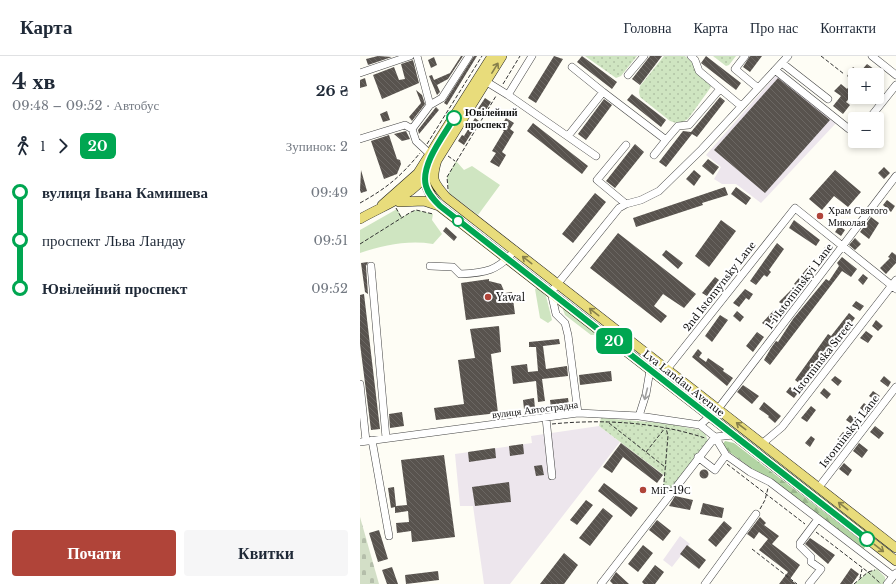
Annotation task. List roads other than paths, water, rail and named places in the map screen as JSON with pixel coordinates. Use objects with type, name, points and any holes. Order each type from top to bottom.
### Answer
[{"type":"main road","points":[[482,80],[492,56]]},
{"type":"main road","points":[[395,205],[424,178],[434,158],[482,80],[502,56]]},
{"type":"main road","points":[[360,219],[375,211],[400,191],[434,158]]},
{"type":"main road","points":[[434,158],[433,178],[448,196]]},
{"type":"main road","points":[[424,178],[427,190],[440,206]]},
{"type":"main road","points":[[400,191],[415,188],[448,196]]},
{"type":"main road","name":"Lva Landau Avenue","points":[[448,196],[557,284],[896,548]]},
{"type":"main road","points":[[375,211],[419,200],[440,206]]},
{"type":"main road","name":"Lva Landau Avenue","points":[[440,206],[896,561]]},
{"type":"street","points":[[360,72],[410,56]]},
{"type":"street","points":[[417,56],[430,105]]},
{"type":"street","points":[[412,129],[430,105],[442,98],[469,56]]},
{"type":"street","points":[[508,95],[532,56]]},
{"type":"street","points":[[628,75],[644,56]]},
{"type":"street","points":[[691,56],[695,60],[699,71],[741,106]]},
{"type":"street","points":[[745,56],[735,69],[758,88]]},
{"type":"street","points":[[578,413],[568,335],[565,323],[556,314],[551,292],[617,210],[626,204],[641,200],[659,191],[702,149],[788,56]]},
{"type":"street","points":[[872,56],[896,75]]},
{"type":"street","points":[[782,62],[828,99]]},
{"type":"street","points":[[572,67],[666,140]]},
{"type":"street","points":[[775,70],[848,128]]},
{"type":"street","points":[[482,80],[508,95],[596,156]]},
{"type":"street","points":[[875,112],[896,85]]},
{"type":"street","points":[[654,155],[678,126],[689,125],[720,89]]},
{"type":"street","points":[[568,136],[603,92]]},
{"type":"street","points":[[360,139],[405,125],[412,129],[416,141],[434,158]]},
{"type":"street","points":[[626,145],[598,180],[626,204]]},
{"type":"street","name":"1-i Istominskyi Lane","points":[[710,417],[718,409],[896,176]]},
{"type":"street","name":"2nd Istomynsky Lane","points":[[660,378],[795,208],[842,246]]},
{"type":"street","points":[[842,246],[895,285]]},
{"type":"street","points":[[430,266],[453,268],[460,274],[480,273],[493,270],[508,259],[515,250]]},
{"type":"street","points":[[371,266],[386,438]]},
{"type":"street","name":"Istominska Street","points":[[763,443],[782,427],[895,285]]},
{"type":"street","points":[[639,416],[646,394],[650,370]]},
{"type":"street","points":[[360,384],[366,441],[390,536]]},
{"type":"street","name":"Istominskyi Lane","points":[[818,487],[896,387]]},
{"type":"street","name":"вулиця Автострадна","points":[[366,441],[546,421],[578,413],[639,416],[667,424],[700,424]]},
{"type":"street","points":[[710,417],[700,424],[713,439],[725,457],[770,482],[882,568],[895,575],[887,584]]},
{"type":"street","points":[[546,421],[552,476]]},
{"type":"street","points":[[601,584],[713,439],[733,434]]},
{"type":"street","points":[[698,457],[715,470],[725,457]]},
{"type":"street","points":[[705,584],[756,514]]},
{"type":"street","points":[[809,584],[821,569],[811,562],[809,553],[800,546],[818,520]]},
{"type":"place","name":"Ювілейний проспект","points":[[454,118]]},
{"type":"place","name":"Храм Святого Миколая","points":[[820,216]]},
{"type":"place","name":"Yawal","points":[[488,297]]},
{"type":"place","name":"МіГ-19С","points":[[643,490]]}]
